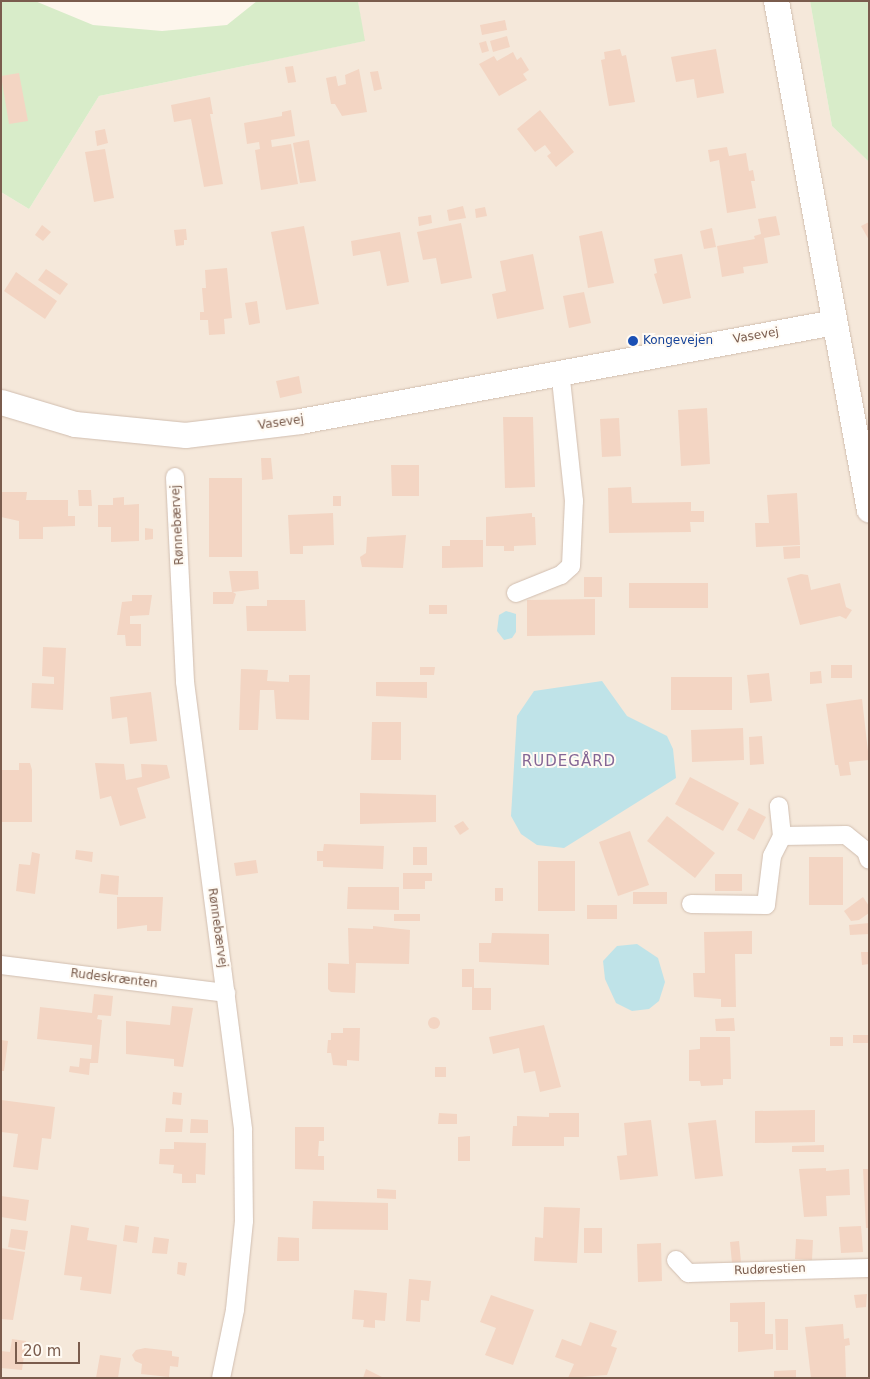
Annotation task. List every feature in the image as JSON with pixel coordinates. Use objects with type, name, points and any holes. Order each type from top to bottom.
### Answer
[{"type":"street","points":[[776,1],[869,510]]},
{"type":"street","name":"Vasevej","points":[[1,402],[75,424],[184,434],[300,421],[560,371],[834,322]]},
{"type":"street","points":[[516,593],[561,575],[571,566],[574,501],[560,371]]},
{"type":"street","name":"Rønnebærvej","points":[[176,477],[185,682],[242,1130],[244,1221],[235,1310],[221,1378]]},
{"type":"street","points":[[690,904],[766,905],[772,856],[782,836],[778,806]]},
{"type":"street","points":[[782,836],[846,835],[866,850],[869,860]]},
{"type":"street","name":"Rudeskrænten","points":[[1,965],[226,993]]},
{"type":"street","name":"Rudørestien","points":[[676,1260],[688,1273],[869,1268]]},
{"type":"shaded area","points":[[358,1],[810,1],[832,126],[869,162],[869,1378],[1,1378],[1,192],[29,209],[99,96],[364,41]]},
{"type":"green space","points":[[1,1],[35,1],[93,25],[162,31],[227,25],[257,1],[358,1],[365,41],[99,96],[29,209],[1,192]]},
{"type":"green space","points":[[810,1],[869,1],[869,162],[832,126]]},
{"type":"water","points":[[506,611],[516,614],[516,632],[512,638],[504,640],[497,631],[499,615]]},
{"type":"water","points":[[602,681],[627,716],[667,736],[673,749],[676,778],[564,848],[537,845],[521,834],[511,816],[517,716],[534,691]]},
{"type":"water","points":[[637,944],[658,958],[665,982],[659,1001],[649,1009],[632,1011],[616,1003],[605,979],[603,961],[617,946]]},
{"type":"building","points":[[505,20],[507,30],[482,35],[480,25]]},
{"type":"building","points":[[507,36],[510,47],[493,52],[490,41]]},
{"type":"building","points":[[486,41],[489,51],[482,53],[479,43]]},
{"type":"building","points":[[620,49],[622,56],[626,55],[635,102],[609,106],[601,60],[605,59],[604,52]]},
{"type":"building","points":[[716,49],[724,93],[697,98],[694,79],[676,82],[671,57]]},
{"type":"building","points":[[513,52],[517,60],[521,57],[529,70],[523,74],[527,80],[499,96],[479,64],[494,56],[497,61]]},
{"type":"building","points":[[293,66],[296,82],[288,83],[285,67]]},
{"type":"building","points":[[359,69],[367,112],[342,116],[335,104],[331,104],[326,78],[336,76],[338,86],[346,84],[345,75]]},
{"type":"building","points":[[378,71],[382,89],[374,91],[370,72]]},
{"type":"building","points":[[19,73],[28,121],[9,124],[1,76]]},
{"type":"building","points":[[210,97],[213,114],[210,114],[223,184],[204,187],[191,119],[174,122],[171,105]]},
{"type":"building","points":[[291,110],[295,136],[271,140],[272,147],[291,144],[298,184],[261,190],[255,150],[260,149],[259,142],[247,144],[244,123],[282,116],[282,112]]},
{"type":"building","points":[[540,110],[574,152],[556,167],[547,156],[551,153],[545,145],[535,152],[517,129]]},
{"type":"building","points":[[105,129],[108,143],[97,146],[95,131]]},
{"type":"building","points":[[309,140],[316,181],[300,183],[293,143]]},
{"type":"building","points":[[727,147],[729,156],[746,153],[749,171],[753,170],[755,181],[751,181],[756,208],[727,213],[719,160],[710,162],[708,150]]},
{"type":"building","points":[[105,149],[114,198],[94,202],[85,152]]},
{"type":"building","points":[[463,206],[466,218],[449,221],[447,210]]},
{"type":"building","points":[[485,207],[487,216],[476,218],[475,209]]},
{"type":"building","points":[[431,215],[432,223],[419,226],[418,217]]},
{"type":"building","points":[[776,216],[780,235],[764,238],[768,263],[743,267],[744,273],[722,277],[717,246],[755,239],[754,236],[761,234],[758,219]]},
{"type":"building","points":[[869,222],[869,240],[861,226]]},
{"type":"building","points":[[461,223],[472,278],[441,284],[436,258],[423,260],[417,232]]},
{"type":"building","points":[[42,225],[51,232],[43,241],[35,235]]},
{"type":"building","points":[[304,226],[319,304],[286,310],[271,232]]},
{"type":"building","points":[[712,228],[716,247],[704,249],[700,231]]},
{"type":"building","points":[[186,229],[187,240],[184,240],[184,245],[176,246],[174,230]]},
{"type":"building","points":[[602,231],[614,283],[588,288],[579,236]]},
{"type":"building","points":[[400,232],[409,282],[387,286],[380,251],[353,256],[351,241]]},
{"type":"building","points":[[533,254],[544,309],[497,319],[492,294],[506,291],[500,261]]},
{"type":"building","points":[[682,254],[691,298],[663,304],[654,274],[657,273],[654,259]]},
{"type":"building","points":[[227,268],[232,318],[224,319],[225,334],[209,335],[208,320],[200,320],[200,312],[204,312],[202,288],[206,288],[205,270]]},
{"type":"building","points":[[46,269],[68,284],[60,295],[38,280]]},
{"type":"building","points":[[16,272],[57,301],[45,319],[4,291]]},
{"type":"building","points":[[584,292],[591,323],[569,328],[563,296]]},
{"type":"building","points":[[257,301],[260,323],[249,325],[245,303]]},
{"type":"building","points":[[299,376],[302,393],[280,398],[276,381]]},
{"type":"building","points":[[707,408],[710,464],[681,466],[678,410]]},
{"type":"building","points":[[503,417],[533,417],[535,487],[505,488]]},
{"type":"building","points":[[619,418],[621,456],[602,457],[600,419]]},
{"type":"building","points":[[261,458],[271,458],[273,479],[262,480]]},
{"type":"building","points":[[391,465],[419,465],[419,496],[392,496]]},
{"type":"building","points":[[209,478],[242,478],[242,557],[209,557]]},
{"type":"building","points":[[631,487],[632,503],[691,502],[691,511],[704,511],[704,522],[690,522],[691,532],[609,533],[608,488]]},
{"type":"building","points":[[78,490],[91,490],[92,506],[79,506]]},
{"type":"building","points":[[1,492],[27,492],[26,500],[68,500],[68,516],[75,516],[75,526],[43,527],[43,539],[19,539],[19,521],[1,517]]},
{"type":"building","points":[[797,493],[800,545],[756,547],[755,523],[769,523],[767,495]]},
{"type":"building","points":[[333,496],[341,496],[341,506],[333,506]]},
{"type":"building","points":[[124,497],[124,505],[139,504],[139,541],[111,542],[111,527],[98,527],[98,505],[113,505],[113,498]]},
{"type":"building","points":[[333,513],[334,545],[303,546],[303,554],[290,554],[288,515]]},
{"type":"building","points":[[532,513],[532,517],[535,517],[536,545],[514,546],[514,551],[504,551],[504,546],[486,546],[486,517]]},
{"type":"building","points":[[145,528],[153,529],[153,539],[145,540]]},
{"type":"building","points":[[406,535],[403,568],[362,567],[360,557],[366,553],[367,537]]},
{"type":"building","points":[[450,540],[483,540],[483,567],[442,568],[442,546],[450,546]]},
{"type":"building","points":[[800,546],[800,558],[784,559],[783,547]]},
{"type":"building","points":[[229,571],[258,571],[259,589],[233,592],[236,594],[233,604],[213,604],[213,592],[232,592]]},
{"type":"building","points":[[801,574],[808,575],[811,590],[840,583],[846,607],[852,610],[846,619],[840,616],[800,625],[787,578]]},
{"type":"building","points":[[584,577],[602,577],[602,597],[584,597]]},
{"type":"building","points":[[629,583],[708,583],[708,608],[629,608]]},
{"type":"building","points":[[132,595],[152,595],[149,615],[130,616],[130,624],[141,624],[141,646],[126,646],[125,635],[117,635],[122,602],[132,601]]},
{"type":"building","points":[[595,599],[595,635],[527,636],[527,600]]},
{"type":"building","points":[[267,600],[305,600],[306,631],[247,631],[246,606],[267,606]]},
{"type":"building","points":[[429,605],[447,605],[447,614],[429,614]]},
{"type":"building","points":[[43,647],[66,648],[63,710],[31,708],[32,683],[54,684],[54,677],[42,676]]},
{"type":"building","points":[[831,665],[852,665],[852,678],[831,678]]},
{"type":"building","points":[[420,667],[435,667],[434,675],[420,675]]},
{"type":"building","points":[[241,669],[268,670],[267,681],[289,682],[289,675],[310,675],[309,720],[276,719],[274,690],[260,690],[258,730],[239,730]]},
{"type":"building","points":[[821,671],[822,683],[810,684],[810,672]]},
{"type":"building","points":[[769,673],[772,701],[750,703],[747,675]]},
{"type":"building","points":[[671,677],[732,677],[732,710],[671,710]]},
{"type":"building","points":[[376,682],[427,682],[427,698],[376,696]]},
{"type":"building","points":[[151,692],[157,741],[130,744],[127,717],[112,719],[110,697]]},
{"type":"building","points":[[862,699],[869,760],[849,762],[851,775],[840,776],[838,765],[835,765],[826,704]]},
{"type":"building","points":[[372,722],[401,722],[401,760],[371,760]]},
{"type":"building","points":[[743,728],[744,760],[692,762],[691,730]]},
{"type":"building","points":[[762,736],[764,764],[750,765],[749,737]]},
{"type":"building","points":[[19,763],[30,763],[32,770],[32,822],[1,822],[1,770],[19,770]]},
{"type":"building","points":[[95,763],[124,764],[126,780],[142,777],[141,764],[167,765],[170,778],[137,788],[146,818],[120,826],[111,796],[100,799]]},
{"type":"building","points":[[690,777],[739,803],[723,831],[675,804]]},
{"type":"building","points":[[360,793],[436,795],[436,822],[360,824]]},
{"type":"building","points":[[749,808],[766,817],[754,840],[737,830]]},
{"type":"building","points":[[667,816],[715,853],[695,878],[647,841]]},
{"type":"building","points":[[463,821],[469,829],[460,835],[454,826]]},
{"type":"building","points":[[630,831],[649,885],[618,896],[599,842]]},
{"type":"building","points":[[324,844],[384,846],[383,869],[323,867],[323,861],[317,861],[317,851],[323,851]]},
{"type":"building","points":[[413,847],[427,847],[427,865],[413,865]]},
{"type":"building","points":[[76,850],[93,852],[92,862],[75,859]]},
{"type":"building","points":[[32,852],[40,854],[35,894],[16,891],[19,864],[30,865]]},
{"type":"building","points":[[809,857],[843,857],[843,905],[809,905]]},
{"type":"building","points":[[256,860],[258,873],[236,876],[234,863]]},
{"type":"building","points":[[538,861],[575,861],[575,911],[538,911]]},
{"type":"building","points":[[403,873],[432,873],[432,881],[425,881],[425,889],[403,889]]},
{"type":"building","points":[[101,874],[119,876],[118,895],[99,893]]},
{"type":"building","points":[[715,874],[742,874],[742,891],[715,891]]},
{"type":"building","points":[[348,887],[399,887],[399,910],[347,909]]},
{"type":"building","points":[[495,888],[503,888],[503,901],[495,901]]},
{"type":"building","points":[[633,892],[667,892],[667,904],[633,904]]},
{"type":"building","points":[[117,897],[163,897],[161,931],[147,931],[147,925],[117,929]]},
{"type":"building","points":[[863,897],[869,906],[869,913],[859,920],[851,921],[844,911]]},
{"type":"building","points":[[587,905],[617,905],[617,919],[587,919]]},
{"type":"building","points":[[394,914],[420,914],[420,921],[394,921]]},
{"type":"building","points":[[869,923],[869,934],[850,935],[849,925]]},
{"type":"building","points":[[373,926],[410,930],[409,964],[356,963],[355,993],[331,992],[328,989],[328,963],[349,964],[348,928],[373,929]]},
{"type":"building","points":[[752,931],[752,954],[735,954],[736,1007],[721,1007],[721,999],[694,997],[693,973],[705,973],[704,932]]},
{"type":"building","points":[[492,933],[549,934],[549,965],[479,962],[479,943],[491,943]]},
{"type":"building","points":[[861,952],[869,952],[869,964],[862,965]]},
{"type":"building","points":[[462,969],[474,969],[474,988],[491,988],[491,1010],[472,1010],[472,987],[462,987]]},
{"type":"building","points":[[94,994],[113,996],[111,1016],[98,1015],[97,1019],[102,1020],[98,1063],[90,1063],[89,1075],[69,1072],[70,1066],[79,1067],[80,1058],[91,1059],[92,1045],[37,1039],[40,1007],[92,1013]]},
{"type":"building","points":[[172,1006],[193,1008],[183,1067],[174,1066],[174,1059],[126,1054],[126,1021],[170,1025]]},
{"type":"building","points":[[432,1017],[436,1017],[440,1023],[436,1029],[432,1029],[428,1025],[428,1021]]},
{"type":"building","points":[[734,1018],[735,1031],[716,1031],[715,1019]]},
{"type":"building","points":[[544,1025],[561,1087],[540,1092],[535,1071],[524,1073],[519,1048],[493,1054],[489,1037]]},
{"type":"building","points":[[343,1028],[360,1028],[359,1061],[347,1060],[347,1066],[333,1065],[331,1053],[327,1053],[328,1040],[331,1040],[331,1033],[343,1033]]},
{"type":"building","points":[[853,1035],[868,1035],[868,1043],[853,1043]]},
{"type":"building","points":[[700,1037],[730,1037],[731,1079],[723,1079],[723,1085],[701,1086],[700,1081],[689,1081],[689,1050],[700,1049]]},
{"type":"building","points":[[830,1037],[843,1037],[843,1046],[830,1046]]},
{"type":"building","points":[[1,1040],[8,1041],[4,1071],[1,1071]]},
{"type":"building","points":[[435,1067],[446,1067],[446,1077],[435,1077]]},
{"type":"building","points":[[173,1092],[182,1093],[181,1105],[172,1104]]},
{"type":"building","points":[[1,1100],[55,1107],[51,1139],[42,1138],[38,1170],[13,1167],[18,1134],[1,1132]]},
{"type":"building","points":[[815,1110],[815,1142],[755,1143],[755,1111]]},
{"type":"building","points":[[439,1113],[457,1114],[457,1124],[438,1124]]},
{"type":"building","points":[[549,1113],[579,1113],[579,1137],[564,1137],[564,1146],[512,1146],[513,1126],[517,1126],[517,1116],[549,1117]]},
{"type":"building","points":[[166,1118],[183,1119],[182,1132],[165,1132]]},
{"type":"building","points":[[191,1119],[208,1120],[208,1133],[190,1133]]},
{"type":"building","points":[[651,1120],[658,1176],[620,1180],[617,1156],[627,1155],[624,1123]]},
{"type":"building","points":[[716,1120],[723,1176],[695,1179],[688,1123]]},
{"type":"building","points":[[295,1127],[324,1127],[324,1141],[319,1141],[318,1156],[324,1156],[324,1170],[295,1169]]},
{"type":"building","points":[[470,1136],[470,1161],[458,1161],[458,1137]]},
{"type":"building","points":[[174,1142],[206,1143],[205,1175],[196,1174],[196,1183],[182,1183],[182,1174],[173,1173],[174,1165],[159,1164],[160,1149],[174,1149]]},
{"type":"building","points":[[824,1145],[824,1152],[792,1152],[792,1146]]},
{"type":"building","points":[[826,1168],[826,1171],[849,1169],[850,1195],[826,1196],[827,1216],[804,1217],[799,1169]]},
{"type":"building","points":[[863,1169],[869,1169],[869,1228],[866,1228]]},
{"type":"building","points":[[377,1189],[396,1190],[396,1199],[377,1198]]},
{"type":"building","points":[[1,1196],[29,1200],[26,1221],[1,1217]]},
{"type":"building","points":[[313,1201],[388,1203],[388,1230],[312,1229]]},
{"type":"building","points":[[544,1207],[580,1208],[577,1263],[534,1261],[535,1237],[543,1238]]},
{"type":"building","points":[[71,1225],[89,1228],[87,1240],[117,1245],[111,1294],[80,1290],[82,1277],[64,1275]]},
{"type":"building","points":[[125,1225],[139,1227],[137,1243],[123,1241]]},
{"type":"building","points":[[861,1226],[863,1252],[841,1253],[839,1227]]},
{"type":"building","points":[[584,1228],[602,1228],[602,1253],[584,1253]]},
{"type":"building","points":[[11,1229],[28,1231],[25,1250],[8,1247]]},
{"type":"building","points":[[154,1237],[169,1239],[167,1254],[152,1253]]},
{"type":"building","points":[[278,1237],[299,1238],[299,1261],[277,1261]]},
{"type":"building","points":[[796,1239],[813,1240],[812,1260],[795,1259]]},
{"type":"building","points":[[739,1241],[741,1262],[732,1263],[730,1242]]},
{"type":"building","points":[[661,1243],[662,1281],[638,1282],[637,1244]]},
{"type":"building","points":[[1,1248],[25,1252],[13,1320],[1,1319]]},
{"type":"building","points":[[178,1262],[187,1263],[185,1276],[177,1274]]},
{"type":"building","points":[[409,1279],[431,1281],[429,1301],[421,1300],[420,1322],[406,1321]]},
{"type":"building","points":[[354,1290],[387,1293],[385,1321],[375,1320],[375,1328],[363,1327],[364,1320],[352,1319]]},
{"type":"building","points":[[867,1294],[866,1307],[856,1308],[854,1295]]},
{"type":"building","points":[[491,1295],[534,1310],[513,1365],[485,1355],[496,1328],[480,1322]]},
{"type":"building","points":[[765,1302],[765,1334],[773,1334],[773,1349],[738,1352],[738,1322],[730,1322],[730,1303]]},
{"type":"building","points":[[775,1319],[788,1319],[788,1350],[776,1350]]},
{"type":"building","points":[[590,1322],[617,1331],[611,1346],[617,1348],[607,1375],[568,1378],[574,1364],[555,1357],[562,1339],[581,1346]]},
{"type":"building","points":[[843,1324],[844,1339],[849,1338],[850,1345],[845,1346],[846,1378],[811,1378],[805,1327]]},
{"type":"building","points":[[12,1339],[26,1341],[22,1370],[1,1368],[1,1351],[10,1352]]},
{"type":"building","points":[[145,1348],[172,1351],[172,1356],[179,1357],[178,1367],[170,1366],[169,1377],[141,1374],[142,1364],[135,1361],[132,1355],[136,1350]]},
{"type":"building","points":[[100,1355],[121,1358],[118,1378],[96,1378]]},
{"type":"building","points":[[366,1369],[384,1378],[363,1378]]},
{"type":"building","points":[[796,1370],[796,1378],[774,1378],[774,1371]]},
{"type":"place","name":"Kongevejen","points":[[633,341]]},
{"type":"district","name":"RUDEGÅRD","points":[[569,762]]}]
